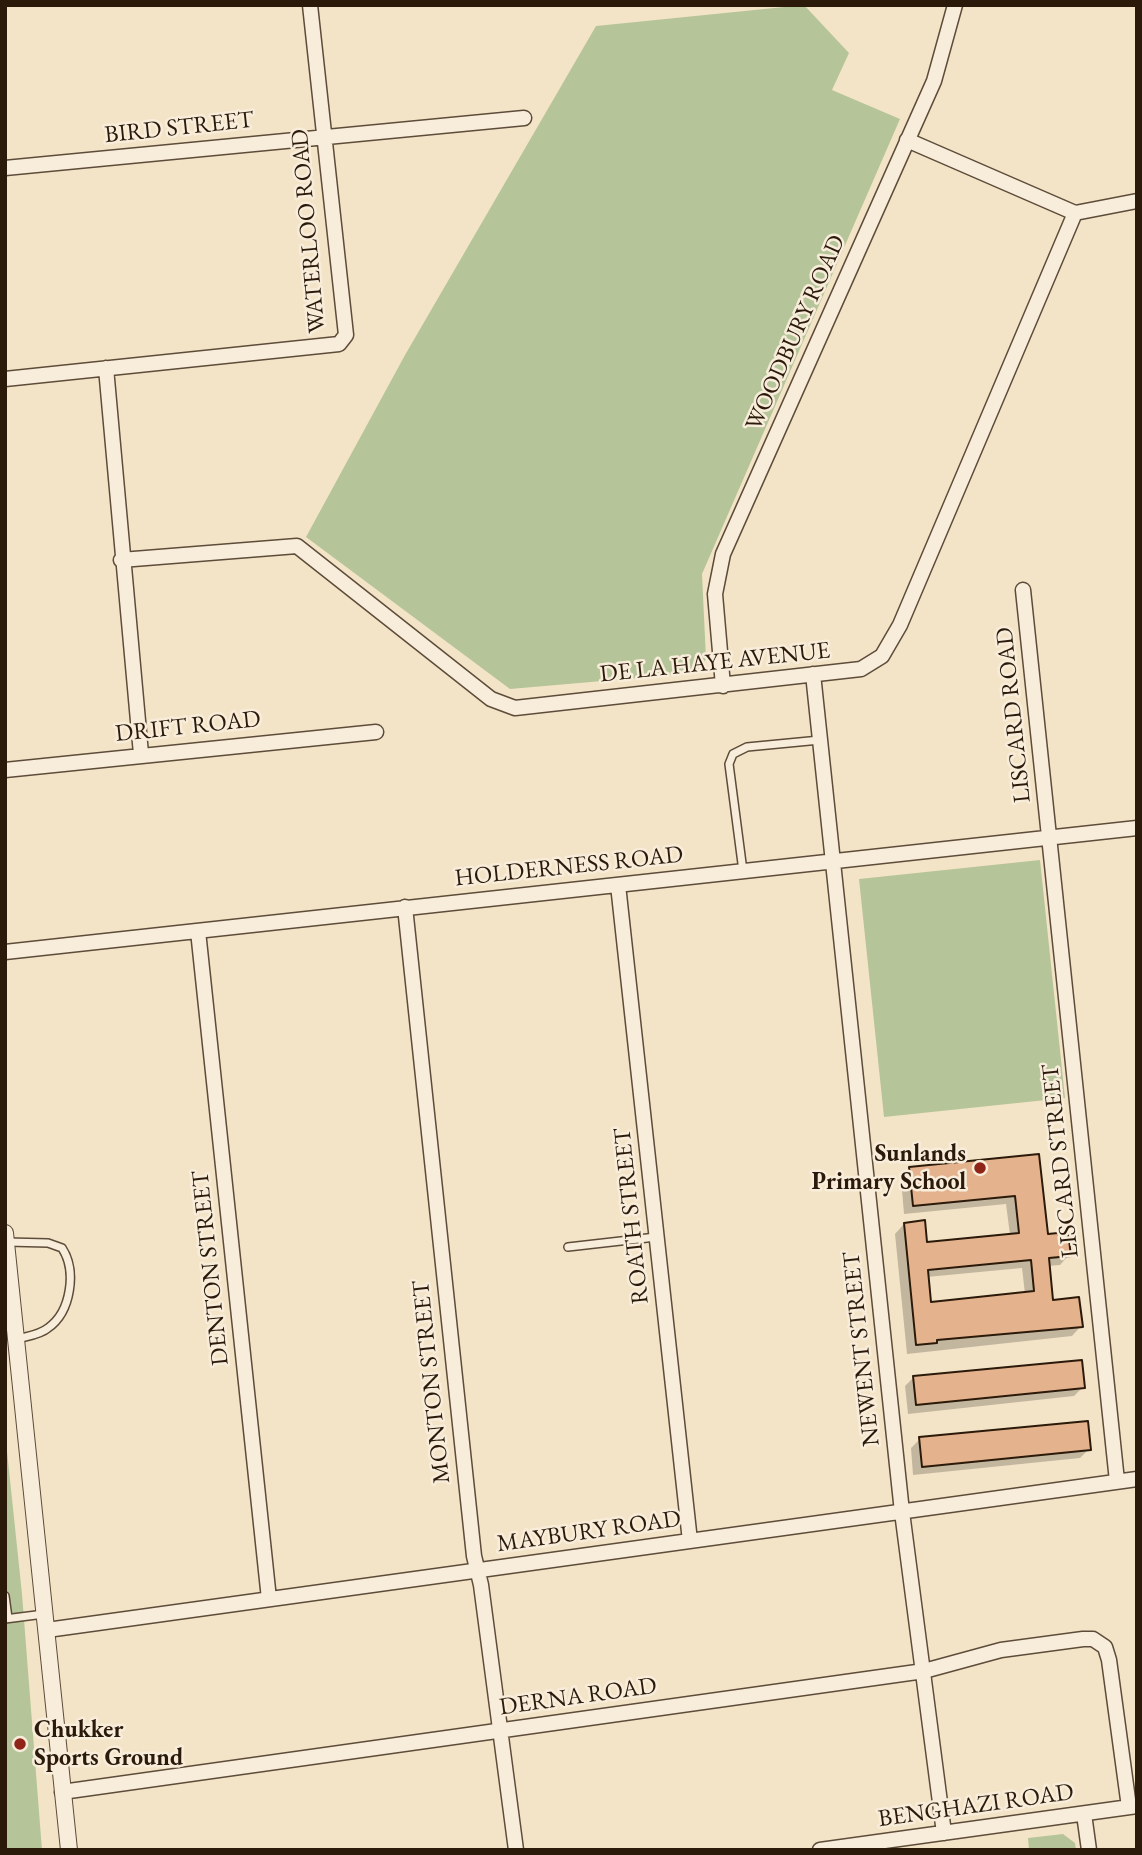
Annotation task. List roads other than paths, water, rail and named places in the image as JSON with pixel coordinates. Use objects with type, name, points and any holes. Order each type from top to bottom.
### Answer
[{"type":"street","name":"WATERLOO ROAD","points":[[5,379],[340,344],[344,341],[346,335],[310,5]]},
{"type":"street","name":"WOODBURY ROAD","points":[[723,685],[715,594],[723,554],[934,81],[955,5]]},
{"type":"street","name":"BIRD STREET","points":[[5,168],[524,118]]},
{"type":"street","points":[[907,140],[1075,213],[1137,201]]},
{"type":"street","name":"DE LA HAYE AVENUE","points":[[121,560],[297,546],[491,699],[508,706],[861,669],[882,656],[890,644],[1075,213]]},
{"type":"street","points":[[106,368],[121,560],[141,754]]},
{"type":"street","name":"LISCARD ROAD","points":[[1023,590],[1051,836]]},
{"type":"street","name":"NEWENT STREET","points":[[813,674],[902,1512],[944,1833]]},
{"type":"street","name":"DRIFT ROAD","points":[[5,771],[141,754],[376,732]]},
{"type":"street","name":"HOLDERNESS ROAD","points":[[5,952],[1137,828]]},
{"type":"street","name":"LISCARD STREET","points":[[1051,836],[1117,1481]]},
{"type":"street","name":"ROATH STREET","points":[[618,885],[690,1541]]},
{"type":"street","name":"MONTON STREET","points":[[405,907],[477,1571],[516,1850]]},
{"type":"street","name":"DENTON STREET","points":[[198,931],[269,1599]]},
{"type":"street","points":[[6,1238],[69,1850]]},
{"type":"street","name":"MAYBURY ROAD","points":[[46,1622],[269,1599],[1137,1479]]},
{"type":"street","name":"DERNA ROAD","points":[[62,1792],[924,1671],[1002,1650],[1083,1639],[1098,1641],[1105,1647],[1109,1660],[1133,1806]]},
{"type":"street","name":"BENGHAZI ROAD","points":[[820,1850],[1133,1806]]},
{"type":"street","points":[[1084,1814],[1089,1850]]},
{"type":"lane","points":[[743,871],[729,764],[733,754],[747,747],[821,740]]},
{"type":"lane","points":[[568,1247],[657,1237]]},
{"type":"lane","points":[[6,1238],[56,1245],[65,1253],[68,1272],[68,1299],[62,1314],[48,1329],[16,1339]]},
{"type":"lane","points":[[5,1596],[7,1619],[46,1622]]},
{"type":"place","name":"Sunlands Primary School","points":[[980,1168]]},
{"type":"place","name":"Chukker Sports Ground","points":[[20,1744]]}]
